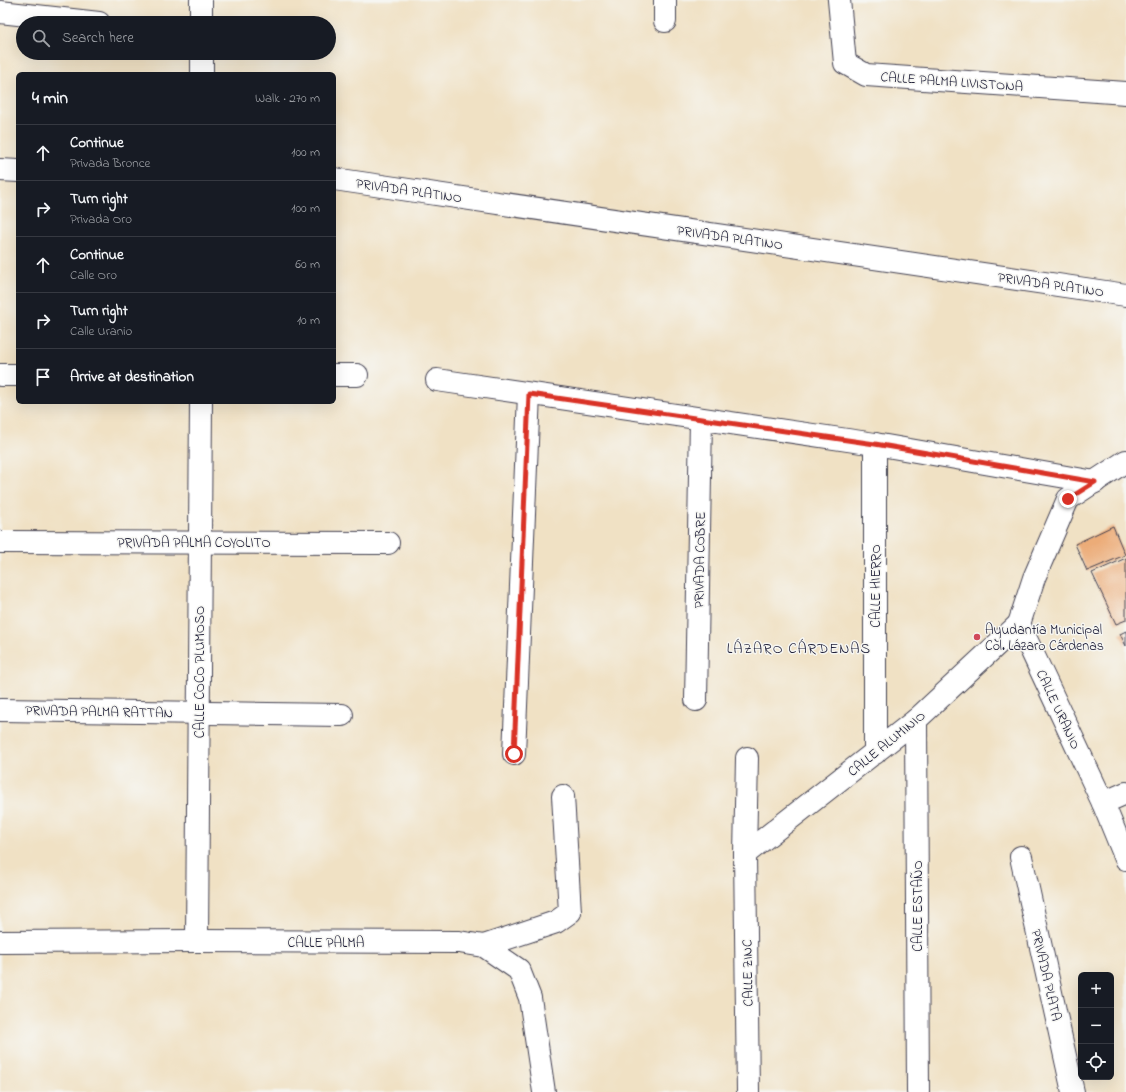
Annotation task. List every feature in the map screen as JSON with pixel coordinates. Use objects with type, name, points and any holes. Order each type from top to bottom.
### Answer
[{"type":"street","points":[[201,0],[201,16]]},
{"type":"street","name":"CALLE PALMA LIVISTONA","points":[[839,0],[845,63],[866,75],[1126,93]]},
{"type":"street","points":[[0,12],[36,16]]},
{"type":"street","points":[[202,60],[202,72]]},
{"type":"street","points":[[0,170],[16,171]]},
{"type":"street","name":"PRIVADA PLATINO","points":[[336,179],[1126,295]]},
{"type":"street","points":[[0,375],[16,375]]},
{"type":"street","points":[[336,375],[357,375]]},
{"type":"street","points":[[437,380],[875,444],[1095,482]]},
{"type":"street","points":[[514,754],[529,394]]},
{"type":"street","name":"CALLE COCO PLUMOSO","points":[[197,941],[201,404]]},
{"type":"street","name":"PRIVADA COBRE","points":[[696,700],[701,419]]},
{"type":"street","name":"CALLE HIERRO","points":[[874,753],[875,444]]},
{"type":"street","points":[[1019,624],[1034,578],[1068,499],[1126,461]]},
{"type":"street","name":"PRIVADA PALMA COYOLITO","points":[[0,542],[388,544]]},
{"type":"street","name":"CALLE ALUMINIO","points":[[745,854],[916,720],[1019,624]]},
{"type":"street","name":"CALLE URANIO","points":[[1019,624],[1103,803],[1126,859]]},
{"type":"street","name":"PRIVADA PALMA RATTAN","points":[[0,710],[342,715]]},
{"type":"street","name":"CALLE ESTAÑO","points":[[916,720],[918,1092]]},
{"type":"street","name":"CALLE ZINC","points":[[747,758],[745,854],[748,1092]]},
{"type":"street","points":[[1103,803],[1126,793]]},
{"type":"street","points":[[484,946],[556,922],[570,912],[563,796]]},
{"type":"street","name":"PRIVADA PLATA","points":[[1021,857],[1073,1092]]},
{"type":"street","name":"CALLE PALMA","points":[[0,942],[459,942],[484,946],[519,970],[530,998],[544,1092]]},
{"type":"building","points":[[1113,526],[1125,555],[1087,571],[1075,544]]},
{"type":"building","points":[[1126,558],[1126,620],[1116,624],[1092,573]]},
{"type":"building","points":[[1126,631],[1126,646],[1120,634]]},
{"type":"place","name":"Ayudantía Municipal Col. Lázaro Cárdenas","points":[[977,637]]},
{"type":"district","name":"LÁZARO CÁRDENAS","points":[[799,648]]},
{"type":"route","points":[[514,754],[529,394],[875,444],[1095,482],[1068,499]]}]
